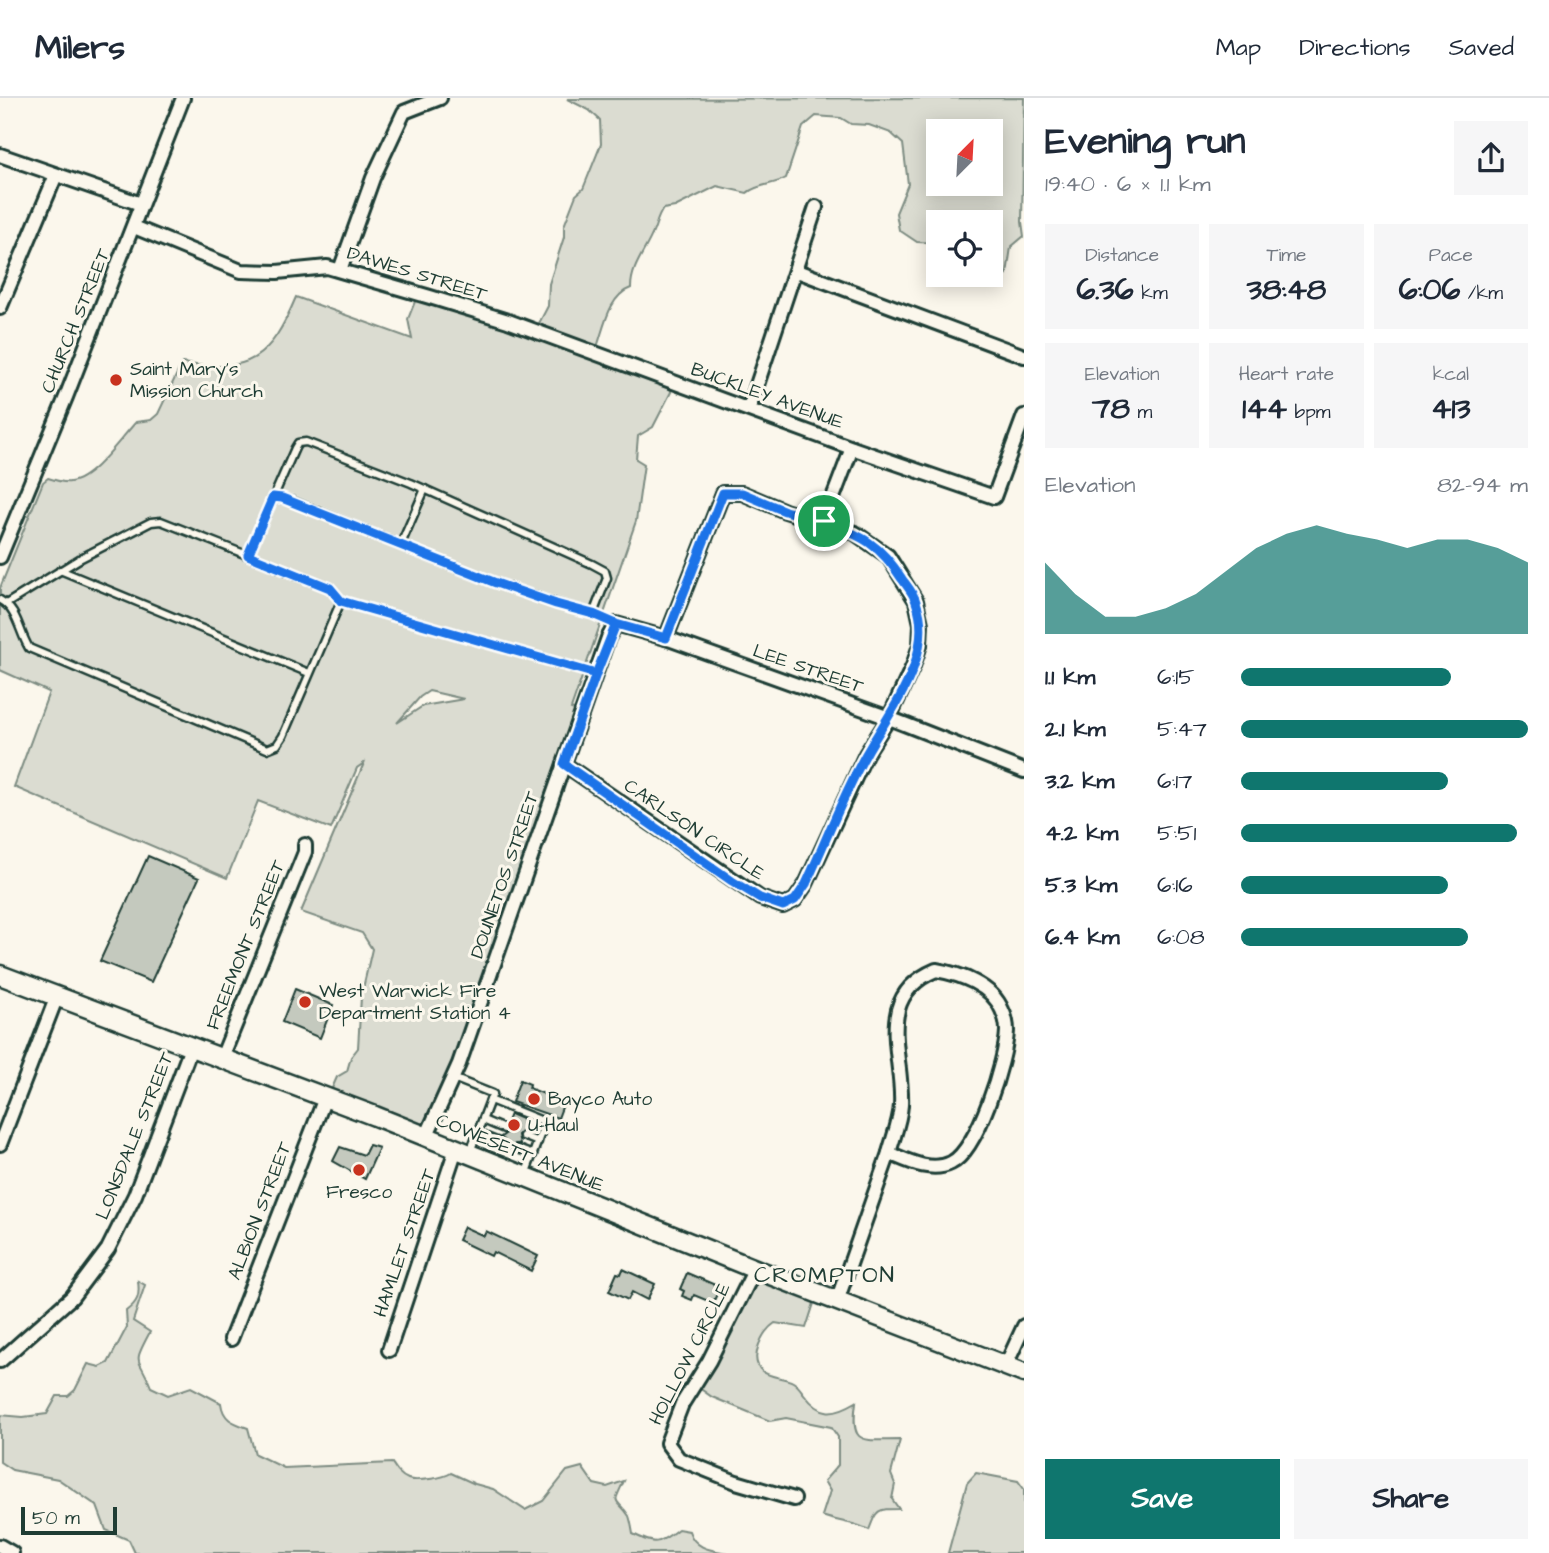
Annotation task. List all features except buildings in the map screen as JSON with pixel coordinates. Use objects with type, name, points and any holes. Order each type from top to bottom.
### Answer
[{"type":"main road","name":"COWESETT AVENUE","points":[[0,975],[426,1137],[1024,1373]]},
{"type":"street","name":"CHURCH STREET","points":[[0,557],[134,227],[183,98]]},
{"type":"street","points":[[340,270],[373,178],[404,112],[440,98]]},
{"type":"street","points":[[0,155],[141,204]]},
{"type":"street","points":[[0,308],[56,175]]},
{"type":"street","points":[[750,409],[816,208]]},
{"type":"street","name":"DAWES STREET","points":[[134,227],[241,271],[277,272],[327,267],[528,329]]},
{"type":"street","points":[[797,271],[1024,356]]},
{"type":"street","name":"BUCKLEY AVENUE","points":[[528,329],[994,497],[1024,416]]},
{"type":"street","points":[[824,521],[852,448]]},
{"type":"street","name":"CARLSON CIRCLE","points":[[564,764],[732,881],[766,901],[783,906],[795,900],[806,884],[866,754],[889,718],[913,666],[920,645],[921,624],[916,601],[888,556],[855,533],[824,521],[785,511],[742,493],[725,493],[666,638]]},
{"type":"street","name":"LEE STREET","points":[[616,624],[666,638],[889,718],[1024,771]]},
{"type":"street","name":"DOUNETOS STREET","points":[[426,1137],[453,1078],[616,624]]},
{"type":"street","name":"FREEMONT STREET","points":[[221,1060],[305,852],[305,845]]},
{"type":"street","points":[[837,1301],[889,1153],[901,1106],[894,1030],[897,1011],[907,992],[920,977],[936,970],[953,973],[993,995],[1002,1009],[1007,1028],[1004,1049],[987,1103],[964,1153],[951,1163],[916,1165],[889,1153]]},
{"type":"street","points":[[0,1144],[57,996]]},
{"type":"street","name":"LONSDALE STREET","points":[[0,1361],[72,1297],[108,1249],[135,1195],[191,1048]]},
{"type":"street","name":"ALBION STREET","points":[[231,1339],[325,1098]]},
{"type":"street","name":"HAMLET STREET","points":[[389,1350],[463,1152]]},
{"type":"street","name":"HOLLOW CIRCLE","points":[[755,1269],[709,1361],[682,1404],[667,1443],[679,1459],[736,1482],[794,1499]]},
{"type":"street","points":[[1006,1365],[1024,1326]]},
{"type":"street","points":[[0,1546],[12,1553]]},
{"type":"lane","points":[[248,555],[295,448],[298,443],[306,442],[425,489],[605,571],[607,578],[593,614]]},
{"type":"lane","points":[[401,544],[425,489]]},
{"type":"lane","points":[[273,497],[293,501],[556,604],[593,614],[616,624]]},
{"type":"lane","points":[[341,601],[283,736],[277,745],[267,750],[29,648],[19,632],[15,613],[3,602],[151,522],[162,521],[330,588],[341,601],[596,674]]},
{"type":"lane","points":[[60,570],[309,673]]},
{"type":"lane","points":[[453,1078],[493,1094],[477,1133],[463,1152]]},
{"type":"lane","points":[[490,1100],[545,1122],[525,1177]]},
{"type":"lane","points":[[483,1120],[504,1129]]},
{"type":"lane","points":[[477,1133],[499,1142]]},
{"type":"lane","points":[[523,1136],[538,1142]]},
{"type":"lane","points":[[518,1149],[533,1156]]},
{"type":"shaded area","points":[[1024,98],[1024,236],[1011,247],[1007,274],[1003,272],[1003,210],[926,210],[926,242],[917,242],[899,230],[896,213],[908,184],[903,144],[891,133],[869,125],[851,124],[841,118],[816,116],[803,127],[786,178],[747,193],[717,186],[675,207],[663,209],[636,266],[631,288],[623,292],[612,306],[596,350],[670,379],[671,392],[653,427],[638,436],[636,459],[644,464],[636,521],[571,709],[582,713],[461,1059],[424,1138],[326,1102],[337,1077],[347,1071],[351,1057],[358,1048],[361,997],[372,949],[362,933],[301,912],[364,763],[357,768],[331,829],[258,801],[227,878],[14,787],[49,692],[0,670],[0,588],[43,482],[48,478],[65,482],[79,480],[97,466],[136,422],[151,420],[158,414],[182,363],[225,366],[255,357],[277,335],[296,297],[412,339],[408,319],[418,294],[536,329],[548,306],[549,284],[564,237],[564,226],[576,195],[583,189],[601,144],[600,120],[589,110],[567,99]],"holes":[[[429,691],[464,699],[423,706],[397,723],[420,697]]]},
{"type":"shaded area","points":[[754,1271],[817,1294],[806,1328],[775,1323],[766,1332],[756,1359],[762,1371],[793,1382],[822,1410],[834,1411],[856,1402],[855,1426],[861,1438],[900,1440],[891,1474],[895,1484],[892,1499],[899,1509],[879,1512],[869,1530],[822,1516],[830,1491],[824,1481],[838,1465],[838,1437],[831,1427],[786,1418],[770,1421],[712,1397],[695,1385]]},
{"type":"shaded area","points":[[138,1281],[145,1285],[133,1321],[150,1332],[140,1351],[139,1361],[151,1387],[168,1395],[191,1387],[221,1403],[227,1417],[248,1428],[255,1454],[284,1468],[392,1463],[398,1472],[412,1480],[436,1478],[451,1473],[493,1489],[525,1510],[543,1501],[567,1471],[582,1467],[594,1484],[607,1487],[624,1481],[616,1499],[629,1516],[633,1534],[656,1542],[678,1529],[689,1531],[699,1545],[728,1553],[135,1553],[129,1540],[106,1530],[97,1506],[58,1479],[12,1470],[0,1462],[0,1415],[23,1417],[47,1414],[57,1396],[68,1396],[75,1390],[88,1364],[100,1367],[108,1363],[127,1327],[126,1311],[137,1298]]},
{"type":"shaded area","points":[[976,1473],[1018,1481],[1024,1489],[1024,1553],[948,1553],[967,1483]]},
{"type":"place","name":"Saint Mary's Mission Church","points":[[116,380]]},
{"type":"place","name":"West Warwick Fire Department Station 4","points":[[305,1002]]},
{"type":"place","name":"Bayco Auto","points":[[534,1099]]},
{"type":"place","name":"U-Haul","points":[[514,1125]]},
{"type":"place","name":"Fresco","points":[[359,1170]]},
{"type":"district","name":"CROMPTON","points":[[825,1275]]},
{"type":"route","points":[[824,521],[785,511],[742,493],[723,493],[666,638],[616,624],[608,638],[596,674],[341,601],[330,588],[248,555],[273,497],[282,498],[496,583],[616,624],[608,638],[595,677],[564,764],[732,881],[760,898],[783,906],[795,900],[806,884],[866,754],[889,718],[920,645],[921,624],[916,601],[888,556],[855,533],[824,521]]}]
